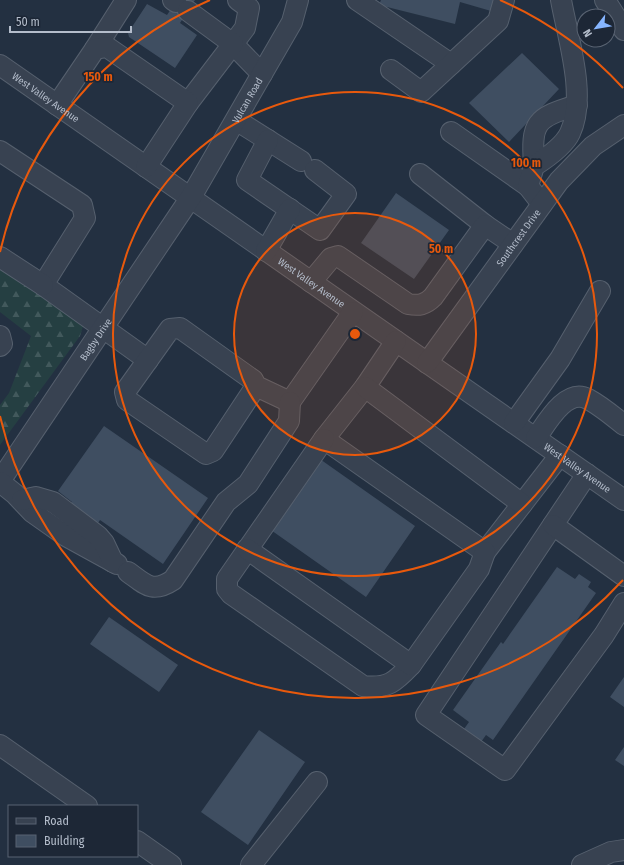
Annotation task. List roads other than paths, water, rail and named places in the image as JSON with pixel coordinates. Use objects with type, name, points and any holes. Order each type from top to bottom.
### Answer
[{"type":"street","points":[[57,105],[126,0]]},
{"type":"street","points":[[146,167],[188,103],[244,28],[249,8],[238,0]]},
{"type":"street","name":"Vulcan Road","points":[[191,197],[292,22],[298,0]]},
{"type":"street","points":[[357,0],[451,64]]},
{"type":"street","points":[[391,70],[421,92],[498,21],[504,0]]},
{"type":"street","points":[[534,166],[549,156],[570,134],[577,105],[578,90],[561,0]]},
{"type":"street","points":[[605,0],[624,30]]},
{"type":"street","points":[[179,4],[233,44],[262,74]]},
{"type":"street","points":[[94,48],[107,47],[188,103]]},
{"type":"street","name":"West Valley Avenue","points":[[0,66],[191,197],[266,251],[624,500]]},
{"type":"street","points":[[528,186],[534,166],[532,140],[534,130],[551,113],[577,105]]},
{"type":"street","points":[[236,120],[268,140],[308,166],[346,194],[320,230],[247,180],[268,140]]},
{"type":"street","name":"Southcrest Drive","points":[[427,363],[559,181],[593,146],[624,125]]},
{"type":"street","points":[[451,132],[528,186],[542,204]]},
{"type":"street","points":[[0,151],[82,205],[85,218],[43,285]]},
{"type":"street","points":[[420,174],[513,244]]},
{"type":"street","name":"Bagby Drive","points":[[2,472],[191,197]]},
{"type":"street","points":[[266,251],[290,209]]},
{"type":"street","points":[[311,282],[330,258],[338,256],[408,304],[418,306],[426,304],[433,297],[485,224]]},
{"type":"street","points":[[0,257],[43,285],[148,360]]},
{"type":"street","points":[[514,423],[560,358],[600,291]]},
{"type":"street","points":[[2,472],[32,512],[66,536],[119,566],[149,586],[162,587],[173,580],[226,502],[248,484],[290,421],[290,402],[354,312]]},
{"type":"street","points":[[256,386],[213,451],[206,454],[127,400],[125,392],[170,329],[180,328],[254,380],[256,386],[290,402]]},
{"type":"street","points":[[0,336],[2,344],[0,346]]},
{"type":"street","points":[[396,341],[366,387],[324,439],[227,578],[227,589],[231,594],[363,686],[379,687],[390,684],[397,680],[411,665],[479,569],[485,552],[560,455]]},
{"type":"street","points":[[366,387],[522,504]]},
{"type":"street","points":[[536,438],[556,408],[572,398],[587,398],[624,425]]},
{"type":"street","points":[[324,439],[485,552]]},
{"type":"street","points":[[588,474],[426,715],[505,770],[604,635],[624,603]]},
{"type":"street","points":[[553,525],[624,576]]},
{"type":"street","points":[[247,548],[411,665]]},
{"type":"street","points":[[0,745],[86,805]]},
{"type":"street","points":[[250,865],[317,782]]},
{"type":"street","points":[[138,842],[171,865]]},
{"type":"street","points":[[582,865],[611,852],[624,850]]}]
